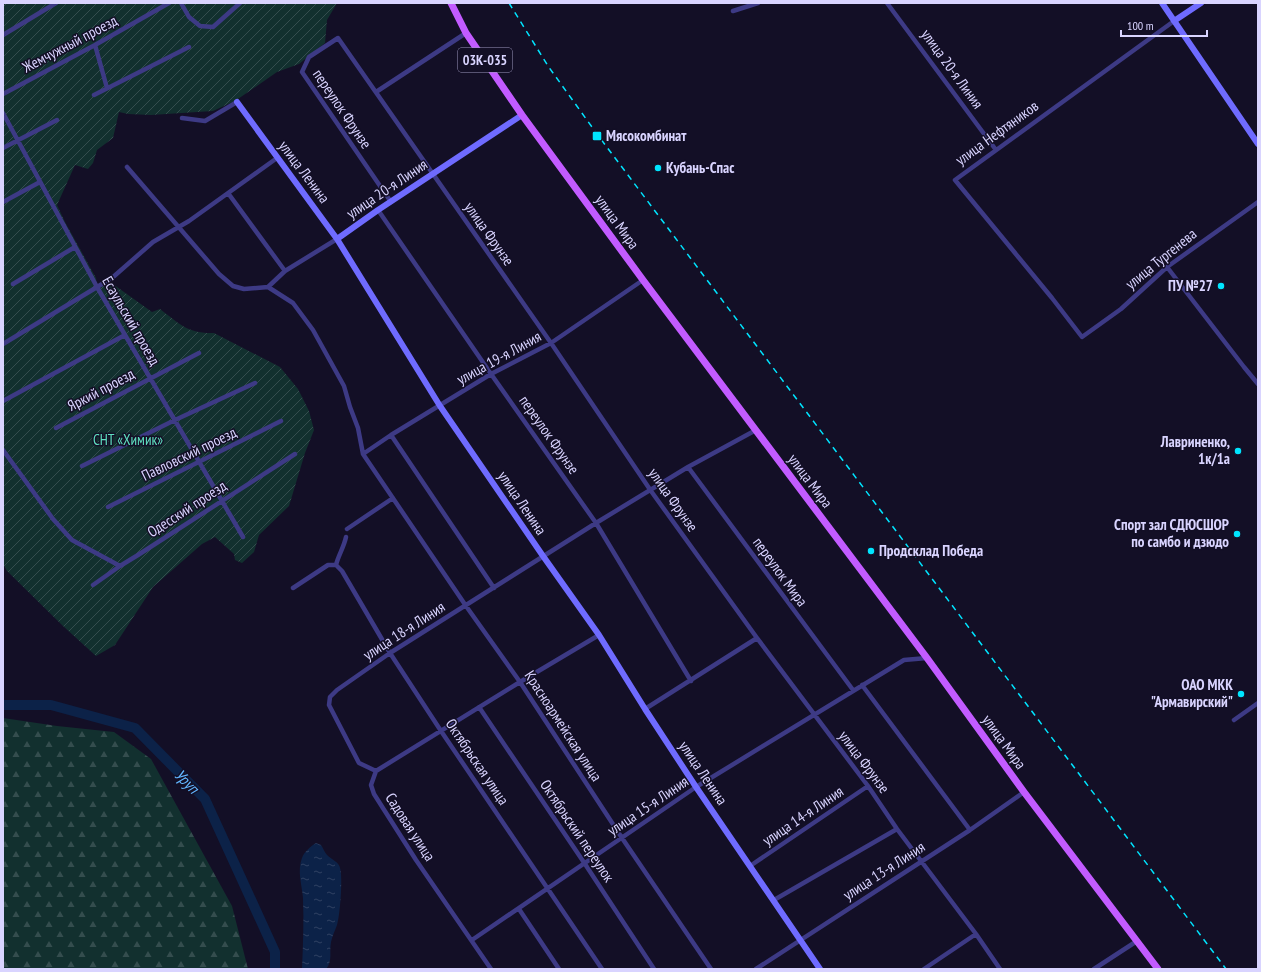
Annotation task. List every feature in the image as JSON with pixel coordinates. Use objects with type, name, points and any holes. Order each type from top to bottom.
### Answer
[{"type":"main road","name":"улица Мира","points":[[451,3],[466,33],[522,115],[643,280],[927,658],[1024,792],[1158,969]]},
{"type":"main road","points":[[1162,3],[1258,144]]},
{"type":"main road","name":"улица Нефтяников","points":[[1174,21],[1201,3]]},
{"type":"main road","name":"улица Ленина","points":[[236,102],[337,239],[440,406],[599,635],[696,787],[820,969]]},
{"type":"main road","name":"улица 20-я Линия","points":[[337,239],[378,210],[522,115]]},
{"type":"street","points":[[3,35],[56,3]]},
{"type":"street","name":"Жемчужный проезд","points":[[3,94],[95,45],[169,3]]},
{"type":"street","points":[[181,3],[189,17],[200,26],[213,27],[240,3]]},
{"type":"street","points":[[733,11],[758,3]]},
{"type":"street","name":"улица 20-я Линия","points":[[887,3],[996,150]]},
{"type":"street","name":"улица Нефтяников","points":[[1082,337],[1052,298],[954,180],[1174,21]]},
{"type":"street","points":[[376,92],[466,33]]},
{"type":"street","name":"улица Фрунзе","points":[[338,38],[551,343],[651,491],[814,716],[868,786],[1000,969]]},
{"type":"street","name":"переулок Фрунзе","points":[[338,38],[309,57],[302,72],[391,202]]},
{"type":"street","points":[[95,45],[107,88]]},
{"type":"street","points":[[94,95],[189,47]]},
{"type":"street","name":"улица Ленина","points":[[182,118],[205,120],[236,102]]},
{"type":"street","name":"Есаульский проезд","points":[[3,113],[97,287],[243,537]]},
{"type":"street","points":[[3,148],[57,120]]},
{"type":"street","points":[[3,344],[112,278],[153,242],[189,221],[277,158]]},
{"type":"street","points":[[127,166],[207,262],[219,274],[233,286],[244,289],[268,287]]},
{"type":"street","points":[[3,202],[40,182]]},
{"type":"street","points":[[228,193],[285,271]]},
{"type":"street","name":"улица Тургенева","points":[[1082,337],[1121,309],[1167,267],[1258,202]]},
{"type":"street","name":"переулок Фрунзе","points":[[378,210],[596,523],[691,681]]},
{"type":"street","name":"улица 20-я Линия","points":[[268,287],[285,271],[337,239]]},
{"type":"street","points":[[13,284],[75,247]]},
{"type":"street","points":[[1167,267],[1258,384]]},
{"type":"street","name":"улица 19-я Линия","points":[[363,454],[391,435],[491,374],[551,343],[643,280]]},
{"type":"street","name":"Красноармейская улица","points":[[268,287],[293,303],[313,330],[344,386],[358,428],[363,454],[466,606],[520,682],[622,838],[711,969]]},
{"type":"street","points":[[3,401],[125,335]]},
{"type":"street","name":"Яркий проезд","points":[[56,428],[199,353]]},
{"type":"street","points":[[82,466],[254,383]]},
{"type":"street","name":"Павловский проезд","points":[[108,507],[281,422]]},
{"type":"street","name":"улица 18-я Линия","points":[[376,771],[358,763],[329,705],[330,697],[337,690],[390,653],[596,523],[688,468],[756,430]]},
{"type":"street","points":[[391,435],[494,588]]},
{"type":"street","points":[[3,450],[53,519],[72,540],[120,566]]},
{"type":"street","name":"Одесский проезд","points":[[93,585],[120,566],[295,454]]},
{"type":"street","name":"переулок Мира","points":[[688,468],[853,690]]},
{"type":"street","points":[[347,528],[393,498]]},
{"type":"street","points":[[293,588],[328,565],[336,565],[338,555],[346,537]]},
{"type":"street","name":"Октябрьская улица","points":[[336,565],[342,571],[390,653],[441,731],[602,969]]},
{"type":"street","points":[[376,771],[599,635]]},
{"type":"street","points":[[645,709],[757,638]]},
{"type":"street","name":"улица 15-я Линия","points":[[472,940],[696,787],[904,660],[927,658]]},
{"type":"street","points":[[862,685],[970,830]]},
{"type":"street","points":[[1234,720],[1258,703]]},
{"type":"street","name":"Октябрьский переулок","points":[[479,707],[654,969]]},
{"type":"street","name":"Садовая улица","points":[[376,771],[371,785],[374,794],[416,860],[491,969]]},
{"type":"street","name":"улица 14-я Линия","points":[[750,866],[868,786]]},
{"type":"street","name":"улица 13-я Линия","points":[[756,969],[970,830],[1024,792]]},
{"type":"street","points":[[774,900],[897,828]]},
{"type":"street","points":[[519,909],[559,969]]},
{"type":"street","points":[[924,969],[976,934]]},
{"type":"street","points":[[1094,969],[1137,941]]},
{"type":"green space","name":"СНТ «Химик»","points":[[3,3],[337,3],[327,20],[325,43],[299,64],[277,72],[235,101],[213,111],[151,115],[119,112],[113,138],[97,150],[93,163],[88,169],[75,165],[57,205],[96,278],[97,286],[110,282],[152,312],[160,309],[191,330],[197,332],[214,333],[280,367],[298,389],[309,411],[314,430],[305,453],[289,506],[259,535],[254,552],[242,563],[235,560],[234,554],[215,537],[202,544],[153,587],[115,645],[96,656],[7,571],[3,564]]},
{"type":"green space","points":[[3,718],[114,732],[151,759],[232,906],[248,969],[3,969]]},
{"type":"water","points":[[316,843],[321,845],[327,855],[339,866],[341,873],[341,896],[339,914],[337,925],[331,940],[330,960],[326,969],[302,969],[303,898],[300,868],[304,854]]},
{"type":"waterway","name":"Уруп","points":[[3,705],[51,705],[135,728],[205,799],[275,952],[275,969]]},
{"type":"railway","points":[[509,3],[548,66],[597,134],[1226,969]]},
{"type":"place","name":"Мясокомбинат","points":[[597,136]]},
{"type":"place","name":"Кубань-Спас","points":[[658,168]]},
{"type":"place","name":"ПУ №27","points":[[1221,286]]},
{"type":"place","name":"Лавриненко, 1к/1а","points":[[1238,451]]},
{"type":"place","name":"Спорт зал СДЮСШОР по самбо и дзюдо","points":[[1237,534]]},
{"type":"place","name":"Продсклад Победа","points":[[871,551]]},
{"type":"place","name":"ОАО МКК \"Армавирский\"","points":[[1241,694]]}]
